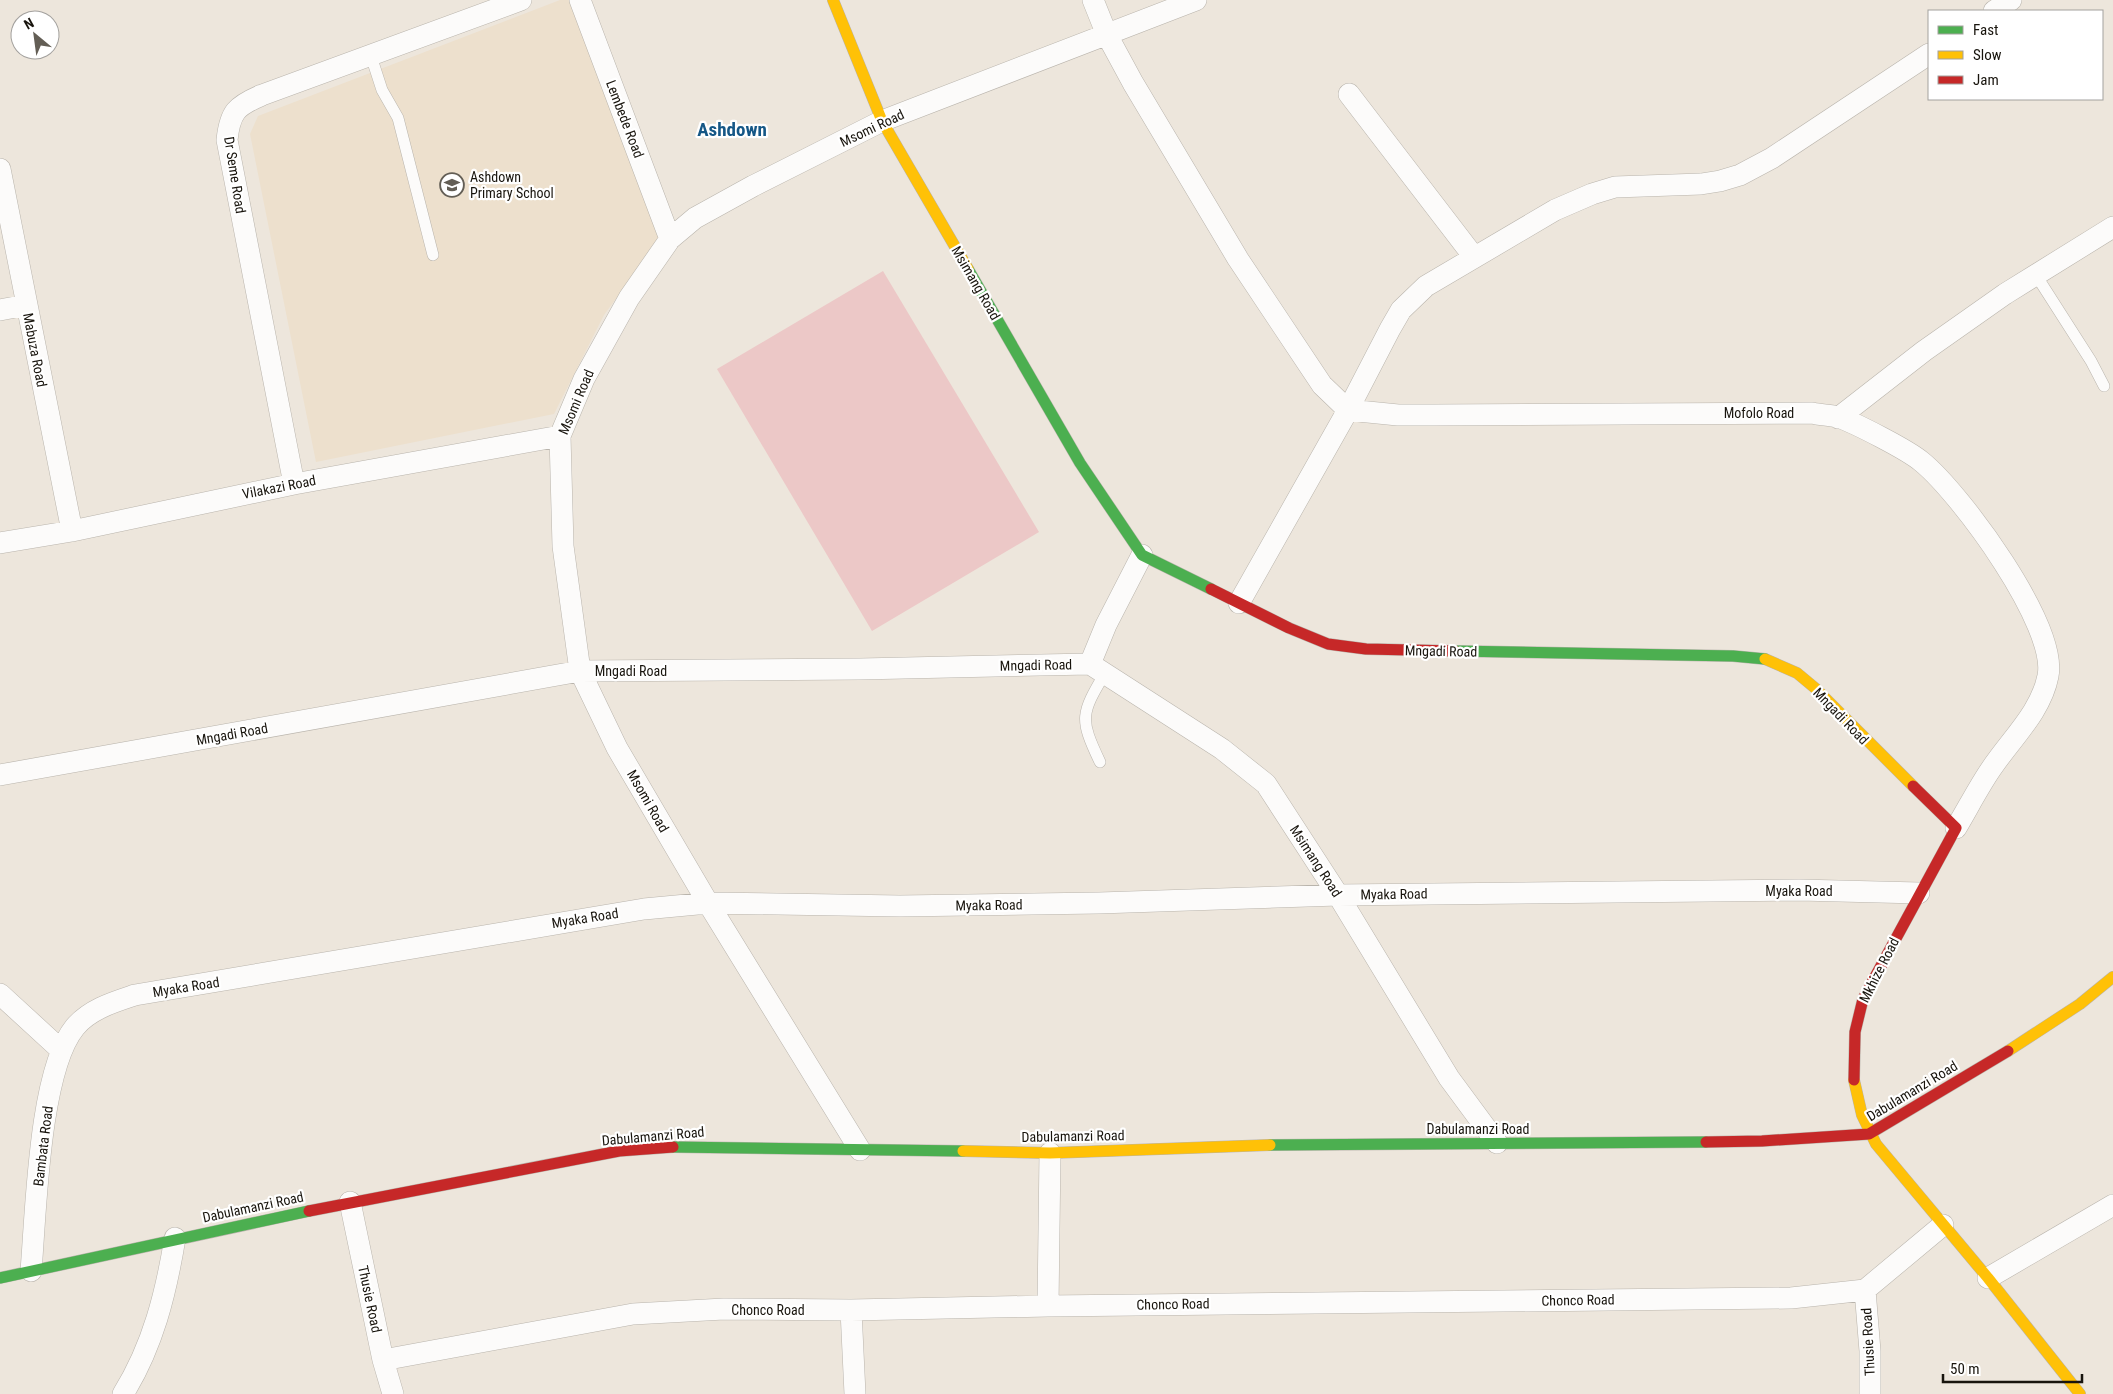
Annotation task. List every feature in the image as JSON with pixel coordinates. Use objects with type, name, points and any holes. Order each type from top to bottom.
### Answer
[{"type":"street","name":"Dr Seme Road","points":[[294,484],[227,140],[229,121],[236,110],[247,101],[521,0]]},
{"type":"street","name":"Lembede Road","points":[[580,0],[670,239]]},
{"type":"street","name":"Msimang Road","points":[[833,0],[882,121],[1080,463],[1142,555]]},
{"type":"street","points":[[1093,0],[1107,35],[1156,124],[1238,259],[1322,386],[1348,410]]},
{"type":"street","name":"Msomi Road","points":[[860,1150],[708,903],[617,748],[580,671],[563,546],[560,436],[584,379],[629,298],[670,239],[704,213],[882,121],[1196,0]]},
{"type":"street","points":[[1996,10],[2011,0]]},
{"type":"street","points":[[1239,603],[1348,410],[1363,377],[1402,310],[1426,286],[1556,210],[1600,192],[1628,186],[1701,184],[1740,175],[1772,158],[1928,55]]},
{"type":"street","points":[[1349,94],[1474,257]]},
{"type":"street","name":"Mabuza Road","points":[[0,169],[72,531]]},
{"type":"street","points":[[1838,418],[1924,351],[2036,275],[2113,227]]},
{"type":"street","points":[[0,310],[26,305]]},
{"type":"street","name":"Mofolo Road","points":[[1348,410],[1398,415],[1812,413],[1838,418],[1920,460],[1954,494],[2005,567],[2039,626],[2049,660]]},
{"type":"street","name":"Vilakazi Road","points":[[0,543],[72,531],[294,484],[560,436]]},
{"type":"street","name":"Mngadi Road","points":[[0,775],[580,671],[1098,669],[1106,625],[1142,555],[1289,628],[1328,644],[1366,649],[1763,658],[1796,673],[1815,688],[1870,746],[1956,828]]},
{"type":"street","name":"Mkhize Road","points":[[2049,660],[2043,692],[2034,710],[1990,770],[1919,893],[1866,991],[1854,1037],[1854,1071],[1862,1112],[1869,1134],[1888,1161],[1988,1278],[2080,1394]]},
{"type":"street","name":"Msimang Road","points":[[1098,669],[1222,749],[1266,784],[1338,895],[1449,1078],[1497,1143]]},
{"type":"street","name":"Myaka Road","points":[[75,1026],[89,1014],[105,1005],[135,995],[644,908],[708,903],[920,906],[1338,895],[1799,890],[1919,893]]},
{"type":"street","name":"Dabulamanzi Road","points":[[0,1278],[176,1238],[350,1202],[619,1151],[684,1146],[1050,1153],[1303,1144],[1556,1144],[1762,1141],[1869,1134],[2001,1056],[2080,1004],[2113,977]]},
{"type":"street","points":[[0,994],[61,1050]]},
{"type":"street","name":"Bambata Road","points":[[31,1271],[38,1184],[48,1098],[61,1050],[75,1026]]},
{"type":"street","points":[[1048,1306],[1050,1153]]},
{"type":"street","name":"Thusie Road","points":[[350,1202],[383,1360],[393,1394]]},
{"type":"street","points":[[1988,1278],[2113,1206]]},
{"type":"street","points":[[1866,1290],[1943,1225]]},
{"type":"street","points":[[123,1394],[143,1358],[155,1328],[165,1292],[176,1238]]},
{"type":"street","name":"Thusie Road","points":[[1866,1290],[1870,1351],[1870,1394]]},
{"type":"street","name":"Chonco Road","points":[[383,1360],[633,1314],[724,1309],[851,1310],[1791,1298],[1826,1296],[1866,1290]]},
{"type":"street","points":[[851,1310],[855,1394]]},
{"type":"lane","points":[[371,56],[382,90],[398,118],[433,255]]},
{"type":"lane","points":[[2036,275],[2091,361],[2104,386]]},
{"type":"lane","points":[[1098,669],[1084,720],[1086,731],[1100,762]]},
{"type":"shaded area","name":"Ashdown Primary School","points":[[560,0],[572,0],[662,236],[604,315],[554,414],[316,462],[250,134],[258,116]]},
{"type":"shaded area","points":[[883,271],[1039,532],[872,631],[717,369]]},
{"type":"traffic: fast","points":[[968,269],[1080,463],[1142,555],[1211,589]]},
{"type":"traffic: fast","points":[[1455,651],[1733,656],[1765,659]]},
{"type":"traffic: fast","points":[[1270,1145],[1706,1142]]},
{"type":"traffic: fast","points":[[673,1147],[963,1151]]},
{"type":"traffic: fast","points":[[0,1278],[309,1211]]},
{"type":"traffic: slow","points":[[833,0],[882,121],[968,269]]},
{"type":"traffic: slow","points":[[1765,659],[1797,673],[1815,688],[1913,786]]},
{"type":"traffic: slow","points":[[2008,1051],[2080,1004],[2113,977]]},
{"type":"traffic: slow","points":[[1854,1080],[1862,1115],[1876,1144],[1988,1278],[2080,1394]]},
{"type":"traffic: slow","points":[[963,1151],[1050,1153],[1270,1145]]},
{"type":"traffic: jam","points":[[1211,589],[1289,628],[1328,644],[1366,649],[1455,651]]},
{"type":"traffic: jam","points":[[1854,1080],[1855,1032],[1863,999],[1956,828],[1913,786]]},
{"type":"traffic: jam","points":[[1706,1142],[1762,1141],[1869,1134],[2008,1051]]},
{"type":"traffic: jam","points":[[309,1211],[619,1151],[673,1147]]},
{"type":"place","name":"Ashdown Primary School","points":[[452,185]]},
{"type":"district","name":"Ashdown","points":[[732,129]]}]
